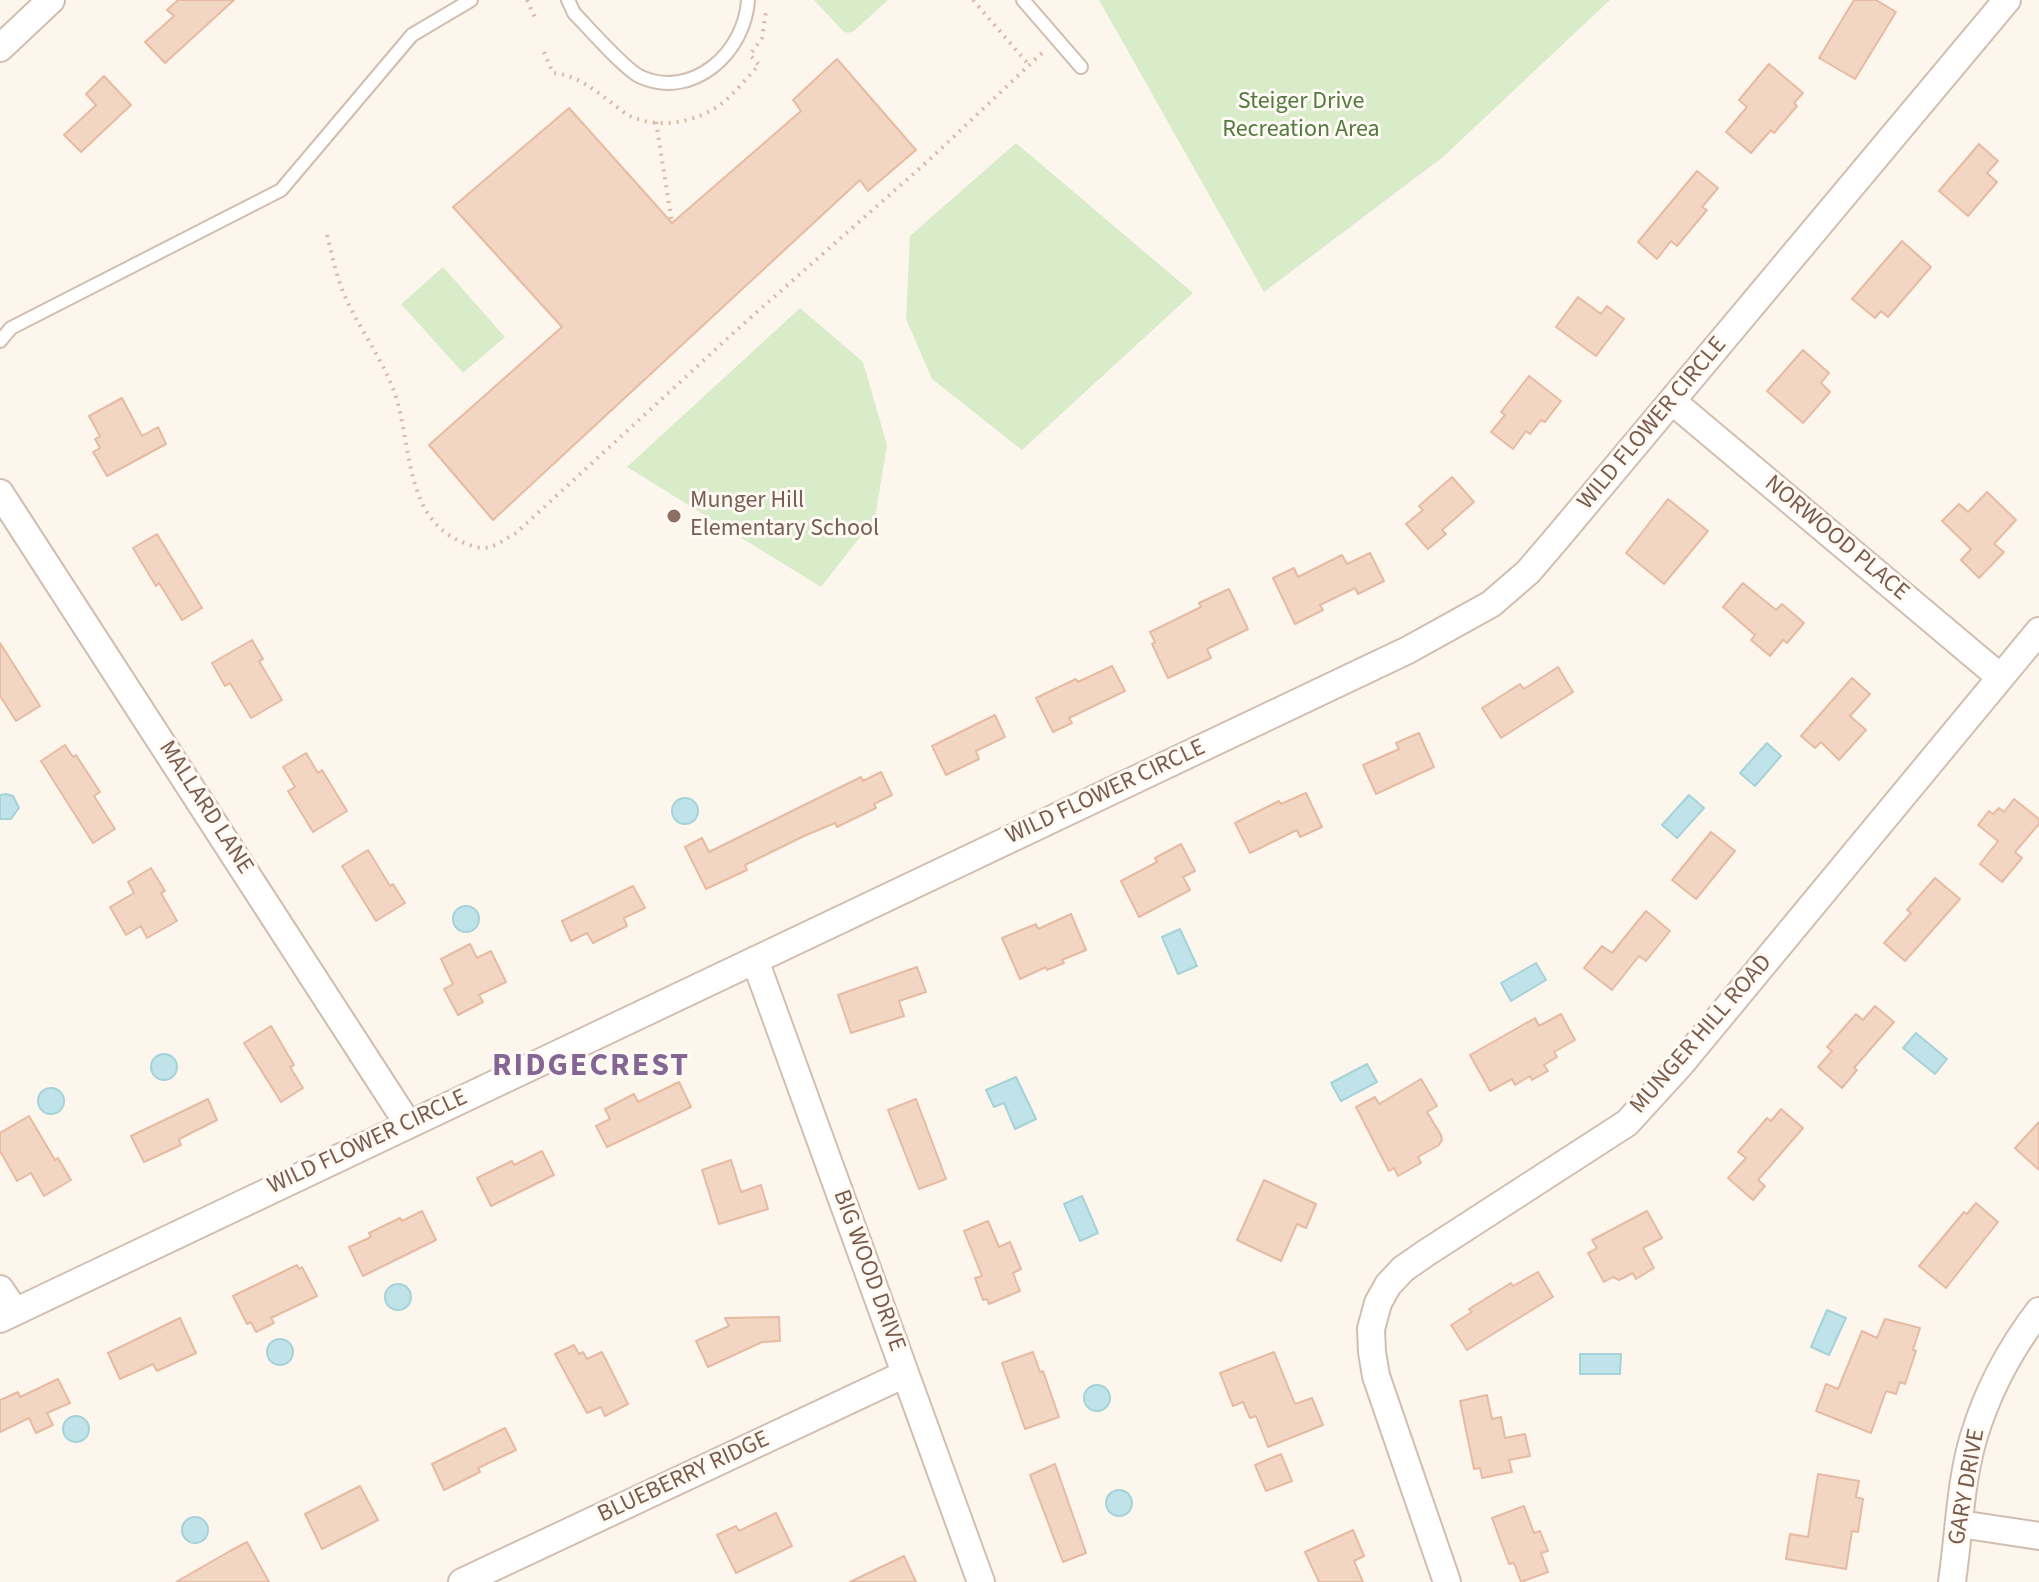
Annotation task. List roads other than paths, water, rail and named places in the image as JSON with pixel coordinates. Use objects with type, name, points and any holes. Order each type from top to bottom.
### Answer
[{"type":"street","points":[[0,48],[51,0]]},
{"type":"street","name":"WILD FLOWER CIRCLE","points":[[7,1315],[1408,650],[1491,604],[1528,572],[2007,0]]},
{"type":"street","name":"NORWOOD PLACE","points":[[1672,401],[2000,677]]},
{"type":"street","name":"MALLARD LANE","points":[[0,493],[408,1124]]},
{"type":"street","name":"MUNGER HILL ROAD","points":[[1447,1582],[1376,1376],[1371,1329],[1378,1303],[1388,1285],[1403,1269],[1426,1253],[1627,1123],[1680,1065],[2039,631]]},
{"type":"street","name":"BIG WOOD DRIVE","points":[[755,960],[981,1582]]},
{"type":"street","points":[[0,1289],[7,1315]]},
{"type":"street","name":"GARY DRIVE","points":[[1952,1582],[1973,1439],[1987,1397],[2007,1357],[2039,1311]]},
{"type":"street","name":"BLUEBERRY RIDGE","points":[[462,1582],[905,1374]]},
{"type":"street","points":[[1960,1524],[2039,1536]]},
{"type":"lane","points":[[0,341],[11,328],[281,190],[412,35],[471,0]]},
{"type":"lane","points":[[568,0],[574,13],[639,77],[675,85],[719,65],[738,38],[748,0]]},
{"type":"lane","points":[[1023,0],[1081,67]]},
{"type":"water","points":[[1767,743],[1781,756],[1755,786],[1740,773]]},
{"type":"water","points":[[0,795],[13,796],[19,808],[11,819],[0,819]]},
{"type":"water","points":[[1689,795],[1704,808],[1677,838],[1662,825]]},
{"type":"water","points":[[685,798],[694,802],[698,811],[694,820],[685,824],[676,820],[672,811],[676,802]]},
{"type":"water","points":[[466,906],[475,910],[479,919],[475,928],[466,932],[457,928],[453,919],[457,910]]},
{"type":"water","points":[[1180,929],[1197,966],[1178,974],[1162,937]]},
{"type":"water","points":[[1536,963],[1546,980],[1511,1001],[1501,983]]},
{"type":"water","points":[[1916,1033],[1947,1059],[1935,1074],[1903,1048]]},
{"type":"water","points":[[164,1054],[173,1058],[177,1067],[173,1076],[164,1080],[155,1076],[151,1067],[155,1058]]},
{"type":"water","points":[[1367,1064],[1377,1082],[1341,1101],[1331,1083]]},
{"type":"water","points":[[1016,1077],[1036,1119],[1015,1129],[1004,1103],[994,1107],[986,1090]]},
{"type":"water","points":[[51,1088],[60,1092],[64,1101],[60,1110],[51,1114],[42,1110],[38,1101],[42,1092]]},
{"type":"water","points":[[1082,1196],[1098,1233],[1080,1241],[1064,1204]]},
{"type":"water","points":[[398,1284],[407,1288],[411,1297],[407,1306],[398,1310],[389,1306],[385,1297],[389,1288]]},
{"type":"water","points":[[1827,1310],[1846,1318],[1829,1355],[1811,1347]]},
{"type":"water","points":[[280,1339],[289,1343],[293,1352],[289,1361],[280,1365],[271,1361],[267,1352],[271,1343]]},
{"type":"water","points":[[1580,1354],[1621,1354],[1620,1374],[1580,1374]]},
{"type":"water","points":[[1097,1385],[1106,1389],[1110,1398],[1106,1407],[1097,1411],[1088,1407],[1084,1398],[1088,1389]]},
{"type":"water","points":[[76,1416],[85,1420],[89,1429],[85,1438],[76,1442],[67,1438],[63,1429],[67,1420]]},
{"type":"water","points":[[1119,1490],[1128,1494],[1132,1503],[1128,1512],[1119,1516],[1110,1512],[1106,1503],[1110,1494]]},
{"type":"water","points":[[195,1517],[204,1521],[208,1530],[204,1539],[195,1543],[186,1539],[182,1530],[186,1521]]},
{"type":"place","name":"Munger Hill Elementary School","points":[[674,516]]},
{"type":"district","name":"RIDGECREST","points":[[591,1068]]},
{"type":"park label","name":"Steiger Drive Recreation Area","points":[[1301,117]]}]
